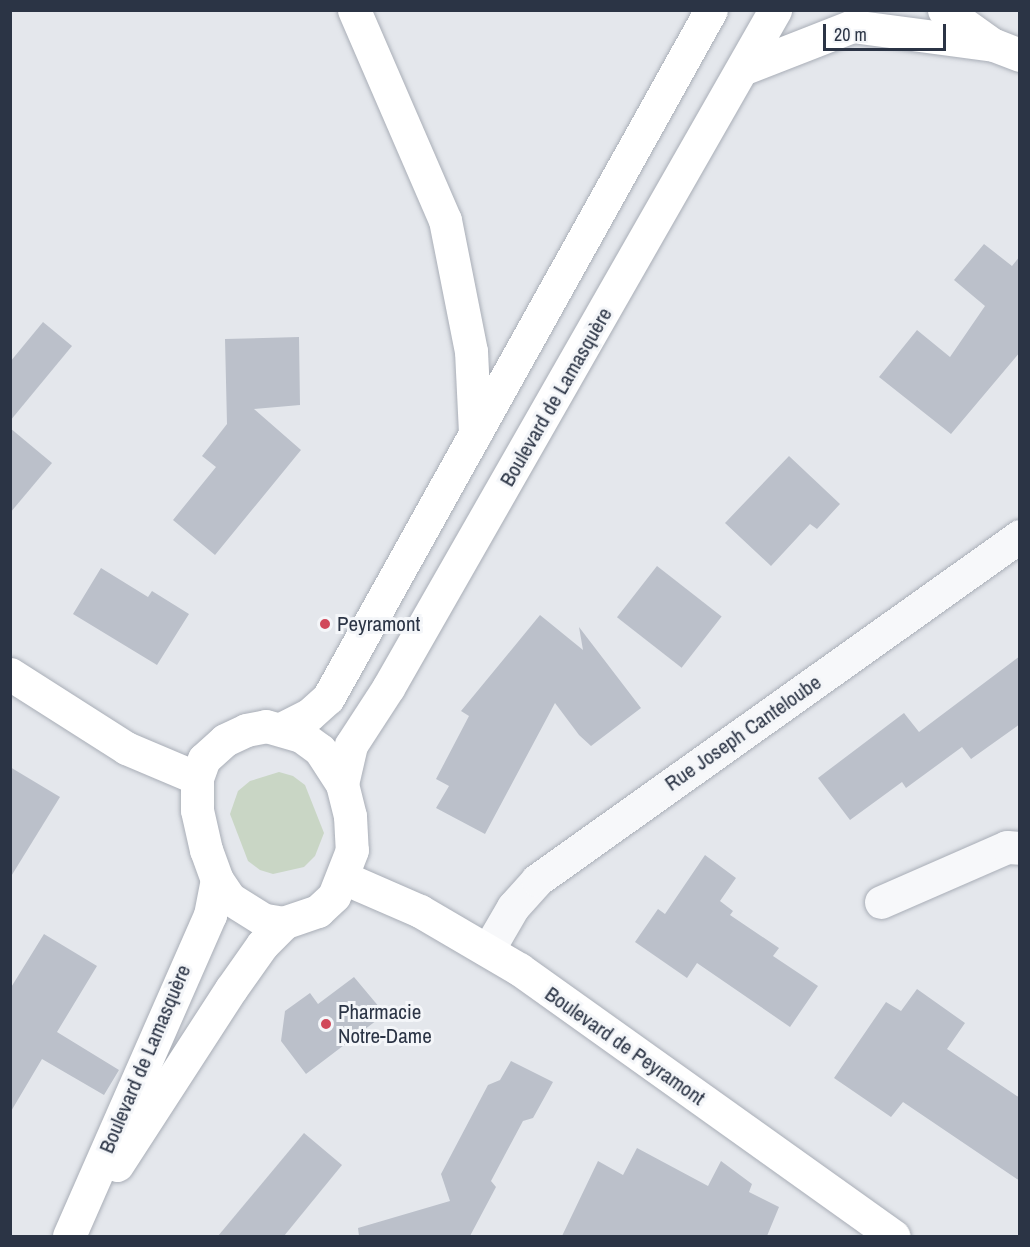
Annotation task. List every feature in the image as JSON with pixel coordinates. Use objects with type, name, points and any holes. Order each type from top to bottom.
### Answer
[{"type":"main road","points":[[354,10],[445,220],[471,351],[475,434]]},
{"type":"main road","points":[[281,729],[309,715],[328,698],[711,10]]},
{"type":"main road","name":"Boulevard de Lamasquère","points":[[342,784],[351,745],[400,668],[745,68],[775,10]]},
{"type":"main road","points":[[944,10],[1007,50]]},
{"type":"main road","points":[[745,68],[852,26],[1007,50]]},
{"type":"main road","points":[[10,674],[126,748],[197,778]]},
{"type":"main road","points":[[281,729],[301,736],[320,750],[342,784],[350,816],[352,850],[344,878],[334,896],[318,911],[284,923],[249,913],[230,899],[218,880],[197,810],[197,778],[204,759],[225,740],[246,730],[281,729]]},
{"type":"main road","name":"Boulevard de Peyramont","points":[[344,878],[420,911],[488,950],[894,1236]]},
{"type":"main road","name":"Boulevard de Lamasquère","points":[[70,1236],[210,915],[218,880]]},
{"type":"main road","name":"Boulevard de Lamasquère","points":[[70,1236],[231,989],[262,945],[284,923]]},
{"type":"street","name":"Rue Joseph Canteloube","points":[[488,950],[513,907],[537,880],[1020,536]]},
{"type":"street","points":[[882,902],[1007,847],[1020,848]]},
{"type":"green space","points":[[279,772],[293,776],[305,785],[324,833],[315,856],[304,867],[273,874],[260,870],[248,861],[230,814],[238,791],[250,781]]},
{"type":"building","points":[[984,244],[1012,266],[1020,256],[1020,352],[951,434],[879,377],[917,330],[950,357],[985,306],[954,280]]},
{"type":"building","points":[[43,322],[72,346],[10,421],[10,362]]},
{"type":"building","points":[[299,337],[300,405],[254,409],[301,450],[215,555],[173,520],[216,467],[202,456],[227,424],[225,339]]},
{"type":"building","points":[[10,428],[52,463],[10,513]]},
{"type":"building","points":[[789,456],[840,504],[817,529],[810,524],[771,566],[725,523]]},
{"type":"building","points":[[657,566],[722,616],[682,668],[617,617]]},
{"type":"building","points":[[101,568],[148,597],[152,591],[189,614],[157,665],[73,614]]},
{"type":"building","points":[[540,615],[583,650],[579,627],[641,708],[591,746],[579,735],[555,703],[485,834],[436,808],[449,786],[436,779],[469,716],[461,711]]},
{"type":"building","points":[[1020,656],[1020,724],[971,759],[962,747],[906,788],[902,782],[850,820],[818,778],[904,713],[919,732]]},
{"type":"building","points":[[10,767],[60,797],[10,878]]},
{"type":"building","points":[[705,855],[736,878],[720,901],[733,911],[730,915],[779,948],[773,956],[818,986],[790,1027],[697,963],[687,978],[635,942],[658,909],[665,914]]},
{"type":"building","points":[[44,934],[97,966],[57,1032],[119,1070],[104,1095],[42,1059],[10,1113],[10,989]]},
{"type":"building","points":[[354,977],[385,1014],[306,1074],[281,1041],[285,1011],[310,993],[318,1004]]},
{"type":"building","points":[[917,989],[965,1023],[947,1049],[1020,1098],[1020,1181],[903,1102],[891,1117],[834,1078],[886,1002],[901,1011]]},
{"type":"building","points":[[511,1061],[553,1082],[533,1118],[523,1121],[491,1181],[496,1187],[470,1236],[359,1236],[358,1228],[450,1201],[441,1174],[488,1085],[500,1080]]},
{"type":"building","points":[[304,1133],[342,1165],[284,1236],[218,1236]]},
{"type":"building","points":[[637,1148],[708,1186],[721,1161],[752,1184],[749,1192],[779,1207],[767,1236],[562,1236],[598,1161],[623,1175]]},
{"type":"place","name":"Peyramont","points":[[325,624]]},
{"type":"place","name":"Pharmacie Notre-Dame","points":[[326,1024]]}]
